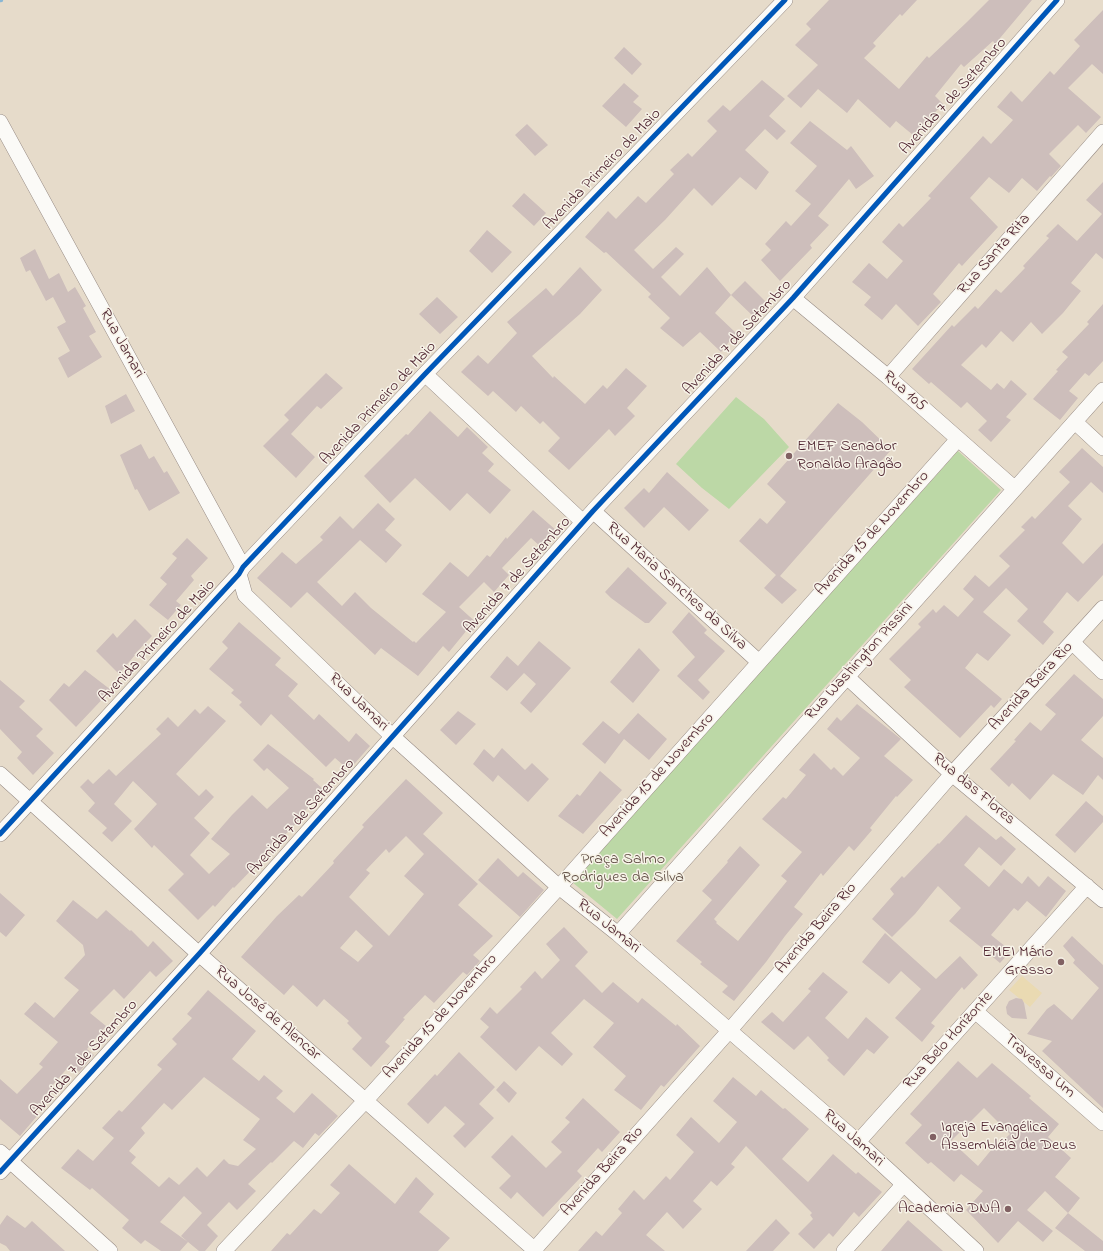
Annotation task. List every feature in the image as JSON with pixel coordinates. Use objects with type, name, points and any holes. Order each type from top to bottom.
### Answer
[{"type":"street","name":"Avenida Primeiro de Maio","points":[[0,834],[241,570],[425,374],[784,0]]},
{"type":"street","name":"Avenida 7 de Setembro","points":[[3,1161],[199,954],[588,517],[793,298],[1057,0]]},
{"type":"street","name":"Rua Jamari","points":[[0,122],[241,570],[245,595],[392,736],[559,887],[618,934],[858,1142],[976,1251]]},
{"type":"street","name":"Rua Santa Rita","points":[[888,377],[1103,132]]},
{"type":"street","name":"Rua 105","points":[[793,298],[888,377],[1014,488]]},
{"type":"street","name":"Rua Maria Sanches da Silva","points":[[425,374],[588,517],[759,662]]},
{"type":"street","name":"Rua Washington Pissini","points":[[618,934],[1014,488],[1103,390]]},
{"type":"street","points":[[1075,422],[1103,448]]},
{"type":"street","name":"Avenida 15 de Novembro","points":[[224,1251],[366,1100],[559,887],[958,439]]},
{"type":"street","name":"Avenida Beira Rio","points":[[534,1250],[729,1031],[952,774],[1073,643],[1103,608]]},
{"type":"street","points":[[1073,643],[1103,672]]},
{"type":"street","name":"Rua das Flores","points":[[847,677],[952,774],[1103,900]]},
{"type":"street","name":"Rua José de Alencar","points":[[0,774],[199,954],[534,1250]]},
{"type":"street","name":"Rua Belo Horizonte","points":[[858,1142],[1087,886]]},
{"type":"street","name":"Travessa Um","points":[[975,1011],[1103,1123]]},
{"type":"street","points":[[3,1161],[110,1251]]},
{"type":"street","points":[[844,1251],[903,1185]]},
{"type":"green space","points":[[736,397],[764,419],[789,447],[729,509],[702,488],[676,464]]},
{"type":"green space","name":"Praça Salmo Rodrigues da Silva","points":[[958,451],[1001,490],[617,919],[572,882]]},
{"type":"sand","points":[[1022,976],[1042,993],[1030,1007],[1009,990]]},
{"type":"building","points":[[829,0],[917,0],[902,16],[900,14],[873,43],[876,46],[864,58],[899,89],[927,56],[929,58],[989,0],[1032,0],[995,44],[993,41],[964,67],[961,64],[935,96],[943,104],[913,135],[896,121],[890,128],[858,99],[847,113],[818,89],[801,108],[787,96],[818,65],[795,45],[811,29],[806,24]]},
{"type":"building","points":[[1103,10],[1103,74],[1092,64],[1068,88],[1101,117],[1086,133],[1078,125],[1049,154],[1061,166],[1037,191],[1022,178],[1009,193],[989,177],[970,198],[998,227],[962,266],[959,263],[933,294],[941,302],[918,326],[896,304],[882,320],[864,305],[871,297],[852,282],[869,263],[887,279],[903,261],[882,242],[899,223],[903,227],[931,198],[928,196],[983,136],[991,144],[1013,120],[997,107],[1011,91],[1022,102],[1050,71],[1054,75],[1080,46],[1074,40]]},
{"type":"building","points":[[624,47],[642,64],[632,75],[614,58]]},
{"type":"building","points":[[762,80],[785,99],[769,116],[786,131],[777,140],[765,129],[745,150],[769,172],[756,190],[740,177],[712,206],[694,188],[665,220],[634,250],[653,269],[676,247],[684,254],[661,277],[680,296],[707,267],[731,295],[715,313],[736,333],[721,352],[700,332],[683,347],[660,328],[670,318],[648,297],[651,294],[606,252],[604,253],[585,237],[608,211],[616,219],[638,196],[646,203],[674,174],[670,170],[688,153],[692,157],[717,131],[707,121],[723,105],[730,111]]},
{"type":"building","points":[[624,83],[639,96],[633,102],[642,109],[626,127],[602,106]]},
{"type":"building","points":[[810,121],[847,150],[851,146],[874,176],[856,189],[849,179],[818,216],[829,225],[810,245],[812,248],[780,281],[761,260],[771,250],[765,244],[786,221],[791,226],[811,204],[795,191],[817,166],[790,143]]},
{"type":"building","points":[[527,124],[548,145],[535,156],[515,135]]},
{"type":"building","points":[[1103,182],[1103,259],[1096,253],[1071,283],[1081,291],[1063,313],[1042,334],[1031,322],[1013,342],[1001,331],[986,348],[982,344],[961,365],[991,390],[997,383],[1004,389],[1011,380],[1027,394],[1006,417],[1011,420],[991,442],[978,430],[987,421],[967,402],[961,408],[931,382],[929,384],[912,369],[952,325],[954,327],[975,306],[978,309],[996,289],[1001,293],[1025,268],[1023,266],[1049,238],[1046,236],[1058,224],[1077,241],[1102,214],[1086,200]]},
{"type":"building","points":[[524,193],[546,213],[534,226],[512,206]]},
{"type":"building","points":[[487,230],[512,252],[492,273],[469,251]]},
{"type":"building","points":[[35,249],[49,279],[59,273],[68,292],[75,287],[86,306],[83,308],[96,332],[89,336],[102,357],[68,378],[58,358],[70,351],[57,327],[66,322],[53,297],[46,301],[30,270],[26,272],[20,258]]},
{"type":"building","points":[[580,267],[602,290],[580,314],[532,356],[553,378],[554,376],[585,404],[603,385],[607,389],[626,368],[647,386],[627,408],[635,416],[615,436],[609,429],[569,470],[548,451],[560,438],[543,421],[540,424],[521,406],[516,412],[493,391],[488,396],[461,372],[478,355],[488,364],[517,333],[507,322],[546,288],[553,296]]},
{"type":"building","points":[[745,281],[768,304],[755,318],[731,295]]},
{"type":"building","points":[[437,297],[458,317],[440,334],[419,314]]},
{"type":"building","points":[[1103,304],[1103,361],[1089,376],[1085,373],[1069,391],[1078,398],[1060,420],[1033,399],[1058,371],[1056,370],[1068,357],[1062,352],[1089,324],[1087,322]]},
{"type":"building","points":[[326,373],[343,388],[321,409],[317,406],[291,434],[315,457],[296,478],[263,446],[289,420],[284,415]]},
{"type":"building","points":[[126,394],[135,411],[111,424],[105,406]]},
{"type":"building","points":[[838,403],[862,422],[891,450],[780,576],[797,590],[782,604],[764,588],[776,575],[739,541],[760,518],[767,524],[786,502],[767,484]]},
{"type":"building","points":[[430,411],[458,437],[467,427],[488,447],[482,453],[494,464],[488,471],[511,490],[490,514],[467,493],[450,511],[415,478],[390,503],[364,476],[406,434],[408,435]]},
{"type":"building","points":[[141,444],[149,459],[154,456],[164,473],[167,471],[180,493],[149,511],[137,489],[135,490],[120,455]]},
{"type":"building","points":[[1082,448],[1103,467],[1103,493],[1091,482],[1068,506],[1082,519],[1062,543],[1083,564],[1103,543],[1103,575],[1078,602],[1067,592],[1043,622],[1054,632],[1043,645],[1017,621],[1028,609],[1006,588],[983,612],[1011,635],[988,661],[977,653],[965,668],[1002,699],[994,708],[991,705],[960,738],[904,687],[911,680],[889,659],[921,627],[918,624],[933,609],[936,613],[944,605],[958,617],[974,599],[963,589],[975,575],[989,587],[1010,566],[999,556],[1025,530],[1021,527],[1032,516],[1035,519],[1070,482],[1059,472]]},
{"type":"building","points":[[667,472],[709,510],[689,531],[664,507],[644,528],[624,508],[644,488],[649,493]]},
{"type":"building","points":[[378,503],[395,519],[385,530],[402,545],[386,563],[360,540],[317,582],[342,606],[355,592],[371,608],[416,643],[446,612],[422,594],[450,562],[468,577],[487,555],[490,557],[506,537],[507,539],[533,510],[557,531],[542,548],[531,538],[502,568],[509,575],[494,592],[484,582],[459,607],[479,625],[470,633],[467,630],[449,652],[443,646],[418,676],[381,648],[375,655],[307,592],[291,608],[257,578],[282,552],[296,564],[323,540],[320,537],[340,516],[353,529]]},
{"type":"building","points":[[187,538],[208,558],[191,576],[194,580],[176,601],[181,605],[168,620],[149,605],[167,584],[160,578],[177,558],[172,554]]},
{"type":"building","points":[[628,567],[667,603],[649,623],[645,623],[605,592]]},
{"type":"building","points":[[689,612],[707,630],[704,633],[725,651],[698,680],[710,692],[703,700],[677,676],[695,657],[672,632]]},
{"type":"building","points":[[135,619],[152,636],[119,674],[96,651],[113,633],[117,638]]},
{"type":"building","points":[[239,622],[281,658],[275,665],[298,684],[288,696],[314,720],[319,714],[349,742],[356,733],[370,746],[349,770],[335,758],[326,767],[271,714],[261,726],[239,705],[242,702],[231,693],[234,690],[209,669],[228,648],[222,642]]},
{"type":"building","points":[[539,641],[571,668],[531,713],[520,703],[536,684],[524,673],[507,691],[490,677],[507,656],[518,666]]},
{"type":"building","points":[[639,648],[660,670],[633,703],[610,682]]},
{"type":"building","points":[[85,670],[111,690],[76,727],[49,700],[64,683],[69,687]]},
{"type":"building","points":[[1074,674],[1103,699],[1103,716],[1081,740],[1103,758],[1103,780],[1098,775],[1083,795],[1053,774],[1030,800],[1012,783],[1009,787],[990,769],[1016,741],[1014,740],[1030,722],[1041,731],[1056,714],[1045,705]]},
{"type":"building","points":[[0,680],[25,701],[19,707],[43,729],[36,736],[54,753],[33,775],[17,758],[22,752],[0,729]]},
{"type":"building","points":[[857,704],[901,739],[884,756],[913,780],[897,797],[896,796],[870,828],[872,830],[854,851],[849,846],[823,876],[821,873],[794,907],[803,914],[734,1001],[722,992],[728,986],[700,964],[702,962],[676,941],[712,900],[702,891],[740,846],[760,865],[714,919],[717,922],[716,923],[738,941],[787,881],[781,876],[802,852],[762,819],[783,797],[786,799],[806,775],[799,770],[814,753],[831,770],[834,767],[843,776],[860,758],[827,729],[837,717],[841,721]]},
{"type":"building","points":[[208,706],[226,721],[176,774],[199,796],[206,789],[214,797],[194,818],[210,833],[190,855],[209,874],[230,854],[211,839],[232,815],[252,795],[267,809],[289,788],[267,768],[264,771],[253,760],[268,744],[314,779],[313,780],[324,790],[304,812],[306,813],[234,888],[233,887],[215,907],[213,905],[198,920],[168,890],[184,874],[154,845],[152,848],[134,829],[157,804],[133,781],[114,804],[132,821],[112,842],[102,833],[107,828],[88,811],[95,803],[80,787],[88,779],[93,784],[109,769],[116,776],[161,734],[156,729],[168,717],[178,727],[195,709],[200,714]]},
{"type":"building","points":[[458,711],[476,724],[456,745],[440,730]]},
{"type":"building","points":[[638,713],[667,739],[649,760],[624,739],[605,764],[582,744],[603,721],[619,734]]},
{"type":"building","points":[[502,748],[525,770],[532,763],[549,779],[528,802],[498,775],[493,782],[473,764],[484,749],[494,758]]},
{"type":"building","points":[[600,771],[622,790],[583,834],[558,816],[577,794],[580,796]]},
{"type":"building","points":[[406,779],[443,813],[423,834],[478,884],[458,905],[493,936],[473,955],[480,961],[467,975],[463,972],[434,1003],[425,995],[403,1018],[405,1019],[385,1042],[390,1046],[371,1067],[352,1049],[362,1038],[347,1023],[349,1021],[324,999],[317,1007],[293,985],[284,995],[241,957],[277,916],[299,895],[302,897],[334,863],[333,861],[364,827],[362,825]],"holes":[[[406,836],[424,854],[404,876],[424,894],[389,936],[349,897],[370,873],[366,870],[386,849],[389,853]],[[356,930],[373,946],[358,962],[340,948]]]},
{"type":"building","points":[[1086,801],[1103,816],[1103,822],[1075,853],[1055,835]]},
{"type":"building","points":[[966,815],[996,840],[1001,836],[1016,849],[1001,866],[979,847],[964,865],[989,887],[1004,869],[1022,884],[1028,876],[1039,887],[1048,876],[1066,891],[1046,917],[1027,901],[1018,911],[1014,908],[991,935],[1011,951],[1000,963],[949,921],[961,908],[938,886],[915,914],[892,937],[872,919],[894,894],[890,889],[902,876],[904,878],[938,843],[939,844]]},
{"type":"building","points":[[498,858],[518,877],[523,872],[544,890],[520,917],[478,880]]},
{"type":"building","points":[[0,893],[25,915],[6,937],[0,932]]},
{"type":"building","points":[[73,900],[97,919],[106,910],[130,931],[131,930],[148,947],[153,941],[173,961],[156,977],[150,971],[124,999],[114,989],[90,1013],[106,1026],[87,1049],[94,1055],[79,1072],[71,1064],[50,1088],[54,1091],[33,1113],[37,1116],[20,1136],[0,1119],[0,1079],[17,1094],[43,1067],[39,1064],[58,1042],[24,1014],[35,1002],[54,1018],[79,990],[64,978],[85,955],[83,945],[56,921]]},
{"type":"building","points":[[564,927],[588,952],[575,966],[602,993],[613,982],[638,1003],[642,998],[676,1026],[677,1024],[700,1046],[664,1087],[661,1085],[641,1110],[614,1090],[626,1076],[593,1047],[614,1023],[584,999],[551,1033],[573,1054],[562,1066],[539,1046],[516,1071],[480,1037],[489,1027],[480,1019],[490,1007],[497,1014],[522,989],[520,987],[535,971],[542,979],[560,960],[546,944]]},
{"type":"building","points":[[885,933],[936,979],[960,956],[978,975],[964,990],[962,987],[931,1023],[935,1026],[922,1042],[895,1018],[921,989],[901,971],[889,984],[862,962]]},
{"type":"building","points":[[1072,936],[1103,965],[1103,1108],[1042,1051],[1052,1041],[1027,1034],[1047,1009],[1054,1004],[1072,1020],[1099,988],[1073,963],[1075,960],[1063,946]]},
{"type":"building","points":[[823,972],[848,992],[825,1018],[848,1039],[866,1017],[889,1037],[874,1054],[867,1049],[844,1076],[827,1060],[829,1058],[808,1036],[794,1050],[761,1022],[772,1012],[783,1022],[811,991],[808,989]]},
{"type":"building","points":[[208,990],[256,1031],[232,1059],[259,1081],[264,1075],[283,1091],[276,1098],[294,1113],[312,1093],[338,1116],[319,1136],[315,1133],[303,1148],[294,1141],[272,1163],[271,1162],[248,1184],[256,1191],[237,1210],[229,1202],[207,1225],[218,1236],[205,1251],[199,1251],[188,1242],[180,1251],[161,1251],[145,1240],[141,1244],[122,1228],[129,1220],[92,1188],[90,1190],[61,1168],[78,1149],[93,1161],[114,1138],[102,1128],[119,1110],[122,1112],[162,1069],[157,1065],[177,1044],[172,1039],[192,1018],[187,1014]],"holes":[[[204,1077],[260,1119],[243,1140],[256,1149],[238,1166],[229,1164],[224,1159],[207,1177],[197,1167],[179,1185],[169,1177],[159,1187],[131,1163],[136,1157],[129,1151],[145,1133],[141,1128],[164,1103],[172,1110]],[[184,1196],[202,1213],[181,1236],[188,1242],[160,1222]]]},
{"type":"building","points":[[1016,998],[1022,999],[1027,1019],[1012,1018],[1007,1014],[1006,1007],[1009,1001]]},
{"type":"building","points":[[459,1052],[495,1087],[479,1104],[494,1118],[465,1148],[453,1136],[465,1124],[445,1106],[428,1124],[407,1104],[435,1074],[437,1076]]},
{"type":"building","points":[[958,1061],[977,1078],[992,1063],[1031,1096],[1029,1098],[1059,1124],[1048,1137],[1071,1158],[1055,1177],[1080,1198],[1068,1213],[1045,1191],[1027,1210],[1053,1231],[1043,1242],[1018,1221],[998,1243],[966,1210],[983,1191],[961,1174],[954,1182],[931,1162],[928,1164],[905,1143],[922,1125],[910,1114]],"holes":[[[984,1108],[1010,1134],[993,1150],[992,1149],[978,1166],[951,1141]]]},
{"type":"building","points":[[733,1077],[756,1096],[761,1090],[809,1129],[782,1159],[808,1182],[833,1154],[856,1174],[858,1172],[882,1192],[859,1217],[854,1212],[833,1237],[829,1233],[814,1249],[798,1234],[813,1219],[810,1215],[812,1213],[746,1146],[731,1164],[735,1167],[717,1186],[711,1181],[693,1201],[702,1209],[683,1229],[667,1212],[646,1235],[665,1251],[578,1251],[596,1231],[602,1236],[622,1213],[618,1209],[634,1190],[644,1200],[666,1176],[670,1180],[694,1152],[676,1135],[691,1117],[719,1143],[737,1122],[713,1101]]},
{"type":"building","points":[[504,1081],[517,1093],[509,1103],[496,1090]]},
{"type":"building","points":[[583,1098],[620,1132],[602,1152],[598,1148],[577,1171],[582,1176],[543,1217],[517,1192],[511,1199],[499,1188],[511,1176],[491,1157],[512,1135],[546,1168],[562,1152],[551,1142],[570,1122],[565,1118]]},
{"type":"building","points":[[349,1164],[395,1204],[416,1177],[434,1194],[419,1212],[450,1238],[438,1251],[271,1251],[287,1233],[290,1235],[314,1209],[321,1214],[340,1193],[330,1185]]},
{"type":"building","points":[[1068,1213],[1103,1241],[1103,1251],[1085,1251],[1055,1228]]},
{"type":"building","points":[[7,1215],[25,1228],[32,1221],[65,1251],[10,1251],[6,1246],[0,1243],[0,1225]]},
{"type":"building","points":[[776,1219],[790,1233],[773,1251],[746,1251]]},
{"type":"building","points":[[908,1220],[925,1235],[943,1251],[881,1251]]},
{"type":"cycle path","points":[[0,834],[239,574],[243,567],[425,374],[785,0]]},
{"type":"cycle path","points":[[0,1172],[199,954],[593,511],[793,298],[1057,0]]},
{"type":"place","name":"EMEF Senador Ronaldo Aragão","points":[[789,456]]},
{"type":"place","name":"EMEI Mário Grasso","points":[[1061,962]]},
{"type":"place","name":"Igreja Evangélica Assembléia de Deus","points":[[933,1137]]},
{"type":"place","name":"Academia DNA","points":[[1008,1209]]}]
